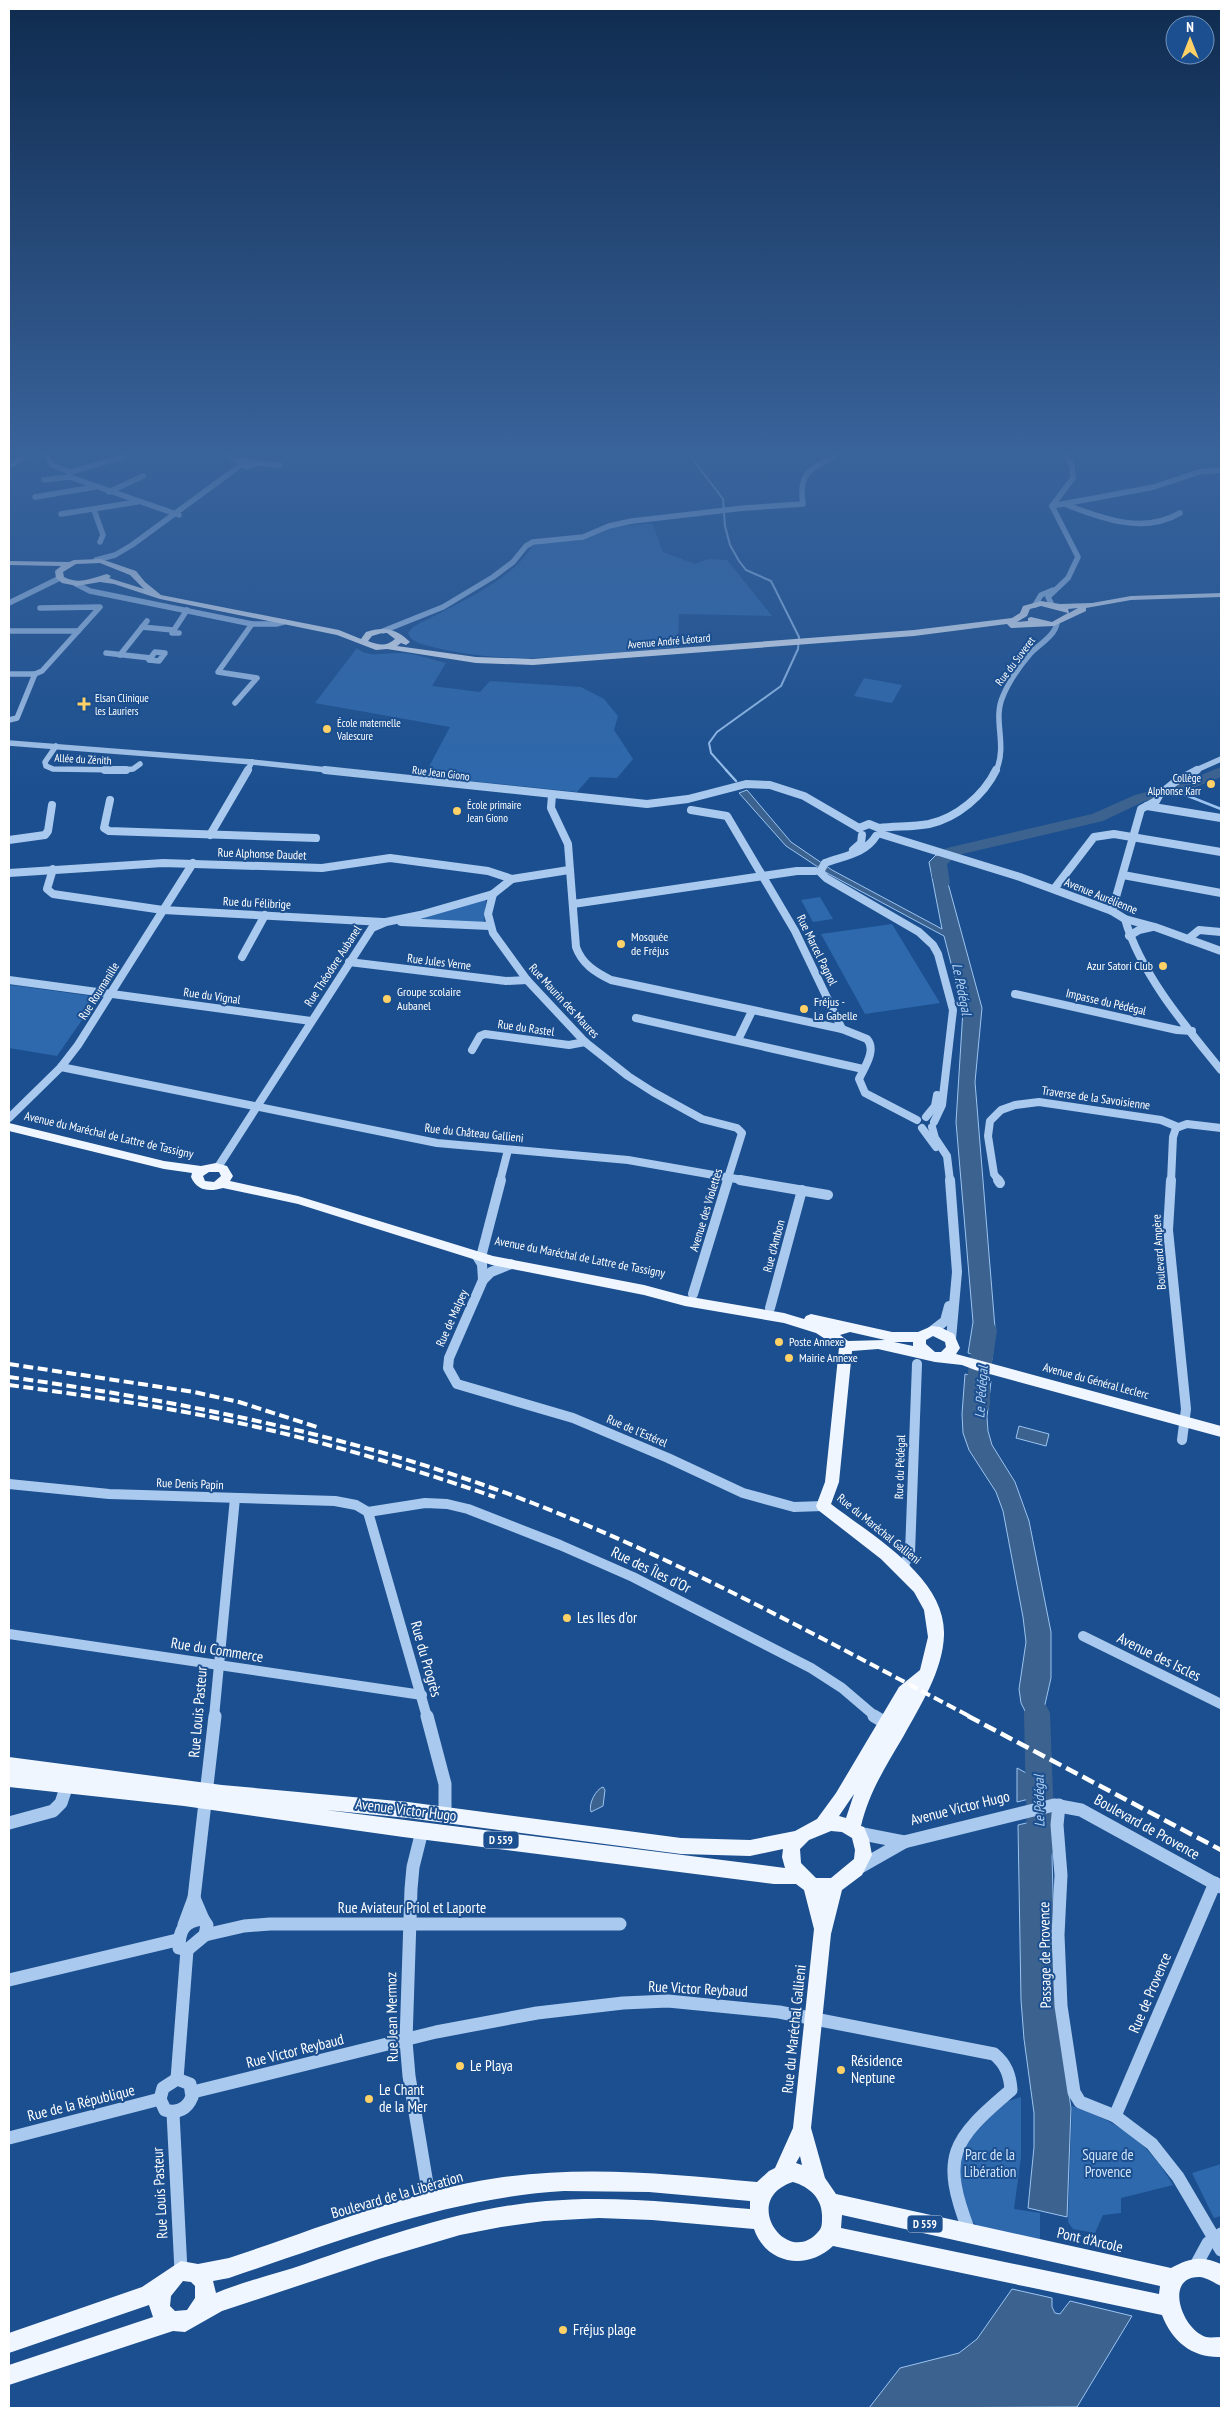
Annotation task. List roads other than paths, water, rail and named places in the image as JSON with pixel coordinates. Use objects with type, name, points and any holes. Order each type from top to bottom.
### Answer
[{"type":"main road","points":[[35,570],[59,575],[76,584],[116,582],[139,592],[160,597],[367,638],[383,631]]},
{"type":"main road","points":[[59,575],[63,570]]},
{"type":"main road","points":[[94,584],[109,570]]},
{"type":"main road","points":[[114,570],[160,597]]},
{"type":"main road","points":[[1035,605],[1092,605],[1131,598],[1221,595]]},
{"type":"main road","name":"Avenue André Léotard","points":[[914,633],[1015,620],[1024,614],[1026,608],[1035,605]]},
{"type":"main road","points":[[1057,623],[1092,605]]},
{"type":"main road","points":[[1055,606],[1066,611],[1068,616]]},
{"type":"main road","points":[[1024,614],[1029,619],[1041,623]]},
{"type":"main road","name":"Avenue André Léotard","points":[[367,638],[371,646],[476,660],[533,662],[1057,623]]},
{"type":"main road","name":"Avenue André Léotard","points":[[383,631],[400,637],[426,652]]},
{"type":"main road","points":[[388,647],[396,644],[400,637]]},
{"type":"main road","name":"Avenue du Maréchal de Lattre de Tassigny","points":[[9,1127],[199,1174]]},
{"type":"main road","name":"Avenue du Maréchal de Lattre de Tassigny","points":[[9,1131],[199,1174]]},
{"type":"main road","points":[[199,1174],[222,1175]]},
{"type":"main road","name":"Avenue du Maréchal de Lattre de Tassigny","points":[[199,1174],[198,1181],[205,1186],[222,1175],[298,1200],[511,1264],[644,1290],[685,1301],[763,1313],[878,1344],[921,1359]]},
{"type":"main road","name":"Avenue du Maréchal de Lattre de Tassigny","points":[[479,1254],[770,1308],[849,1337],[902,1338],[926,1334]]},
{"type":"main road","points":[[952,1344],[951,1352],[941,1357],[921,1359],[918,1344],[926,1334],[943,1333],[966,1361]]},
{"type":"main road","name":"Rue du Maréchal Gallieni","points":[[823,1824],[915,1697],[932,1654],[935,1624],[928,1602],[921,1589],[900,1567],[823,1506],[832,1482],[849,1337]]},
{"type":"main road","name":"Avenue du Général Leclerc","points":[[941,1357],[966,1361],[1221,1431]]},
{"type":"main road","name":"Rue du Maréchal Gallieni","points":[[855,1831],[863,1793],[892,1727]]},
{"type":"main road","name":"Avenue Victor Hugo","points":[[9,1764],[422,1831],[805,1881]]},
{"type":"main road","name":"Avenue Victor Hugo","points":[[9,1779],[445,1815],[681,1846],[750,1848],[797,1838]]},
{"type":"main road","points":[[839,1823],[855,1831],[863,1850],[860,1867],[834,1886],[805,1881],[793,1866],[792,1847],[797,1838],[823,1824],[839,1823]]},
{"type":"main road","name":"Rue du Maréchal Gallieni","points":[[782,2174],[802,2128],[822,1934],[821,1915],[805,1881]]},
{"type":"main road","name":"Rue du Maréchal Gallieni","points":[[822,1934],[834,1886]]},
{"type":"main road","name":"Rue du Maréchal Gallieni","points":[[802,2128],[816,2181]]},
{"type":"main road","points":[[802,2173],[816,2181],[825,2191],[831,2203],[832,2222],[828,2235],[812,2249],[796,2252],[788,2251],[772,2242],[766,2235],[759,2220],[758,2206],[762,2192],[770,2180],[782,2174],[802,2173]]},
{"type":"main road","name":"Boulevard de la Libération","points":[[9,2343],[148,2295],[181,2276],[229,2268],[430,2203],[489,2190],[585,2180],[681,2184],[762,2192]]},
{"type":"main road","name":"D 559","points":[[831,2203],[970,2234]]},
{"type":"main road","points":[[9,2375],[172,2321],[186,2321],[200,2311],[219,2302],[388,2244],[493,2219],[587,2208],[633,2208],[677,2210],[759,2220]]},
{"type":"main road","name":"Pont d'Arcole","points":[[970,2234],[1174,2279]]},
{"type":"main road","points":[[828,2235],[1170,2306]]},
{"type":"main road","points":[[1221,2276],[1214,2271],[1195,2267],[1184,2270],[1174,2279],[1169,2297],[1177,2326],[1189,2338],[1205,2347],[1221,2347]]},
{"type":"main road","points":[[172,2321],[164,2315],[160,2305],[160,2294],[181,2276],[204,2281],[207,2290],[205,2301],[200,2311]]},
{"type":"street","points":[[383,631],[405,624],[443,607],[503,570]]},
{"type":"street","points":[[1055,606],[1048,597],[1068,578],[1072,570]]},
{"type":"street","points":[[9,602],[59,575]]},
{"type":"street","points":[[94,584],[187,610],[252,624],[258,622],[275,625],[284,622]]},
{"type":"street","points":[[1035,605],[1041,595],[1058,588]]},
{"type":"street","points":[[9,674],[34,674],[42,671],[100,607],[40,608]]},
{"type":"street","points":[[142,627],[176,632],[187,610]]},
{"type":"street","points":[[120,655],[147,620]]},
{"type":"street","name":"Rue du Suveret","points":[[1041,623],[1049,630],[1048,635]]},
{"type":"street","name":"Rue du Suveret","points":[[879,833],[942,820],[960,810],[989,783],[1001,757],[999,705],[1003,694],[1031,654],[1048,635],[1056,630],[1057,623]]},
{"type":"street","points":[[236,703],[257,678],[218,672],[252,624]]},
{"type":"street","points":[[400,637],[405,624]]},
{"type":"street","points":[[9,631],[78,631]]},
{"type":"street","points":[[106,653],[150,658]]},
{"type":"street","points":[[9,720],[17,718],[34,674]]},
{"type":"street","name":"Rue Jean Giono","points":[[9,743],[252,762],[647,804],[688,799],[746,784],[770,785],[804,796],[861,831]]},
{"type":"street","name":"Allée du Zénith","points":[[56,746],[45,762],[46,766],[53,769],[123,770],[133,769],[140,764]]},
{"type":"street","points":[[1112,911],[1141,809],[1157,799],[1166,788],[1189,774],[1221,759]]},
{"type":"street","points":[[210,835],[252,762]]},
{"type":"street","points":[[552,795],[551,808],[568,844],[576,946],[579,958],[588,968],[611,980],[752,1011],[842,1028],[870,1042],[871,1052],[863,1069],[859,1084],[865,1093],[919,1124],[936,1147],[943,1164],[951,1270],[951,1298],[945,1320],[926,1334]]},
{"type":"street","points":[[110,800],[104,828],[109,831],[316,838]]},
{"type":"street","points":[[9,840],[45,835],[48,831],[52,805]]},
{"type":"street","points":[[1147,806],[1221,818]]},
{"type":"street","name":"Rue Marcel Pagnol","points":[[691,810],[727,816],[811,961],[814,973],[842,1028]]},
{"type":"street","points":[[573,904],[817,869],[825,863],[858,847],[861,831],[869,824],[879,833]]},
{"type":"street","points":[[861,831],[879,833]]},
{"type":"street","points":[[838,857],[861,850],[874,841],[879,833]]},
{"type":"street","name":"Avenue Aurélienne","points":[[879,833],[1054,889],[1112,911],[1125,920],[1155,927],[1221,951]]},
{"type":"street","points":[[1054,889],[1094,837],[1102,834],[1114,834],[1221,852]]},
{"type":"street","name":"Rue Alphonse Daudet","points":[[9,873],[111,865],[193,863],[322,868],[390,858],[488,871],[502,874],[512,879]]},
{"type":"street","name":"Rue Roumanille","points":[[9,1118],[61,1067],[78,1045],[193,863]]},
{"type":"street","name":"Rue du Félibrige","points":[[53,869],[47,889],[53,894],[163,910],[490,926]]},
{"type":"street","points":[[817,869],[826,878],[923,936],[938,954],[953,1010],[942,1105],[931,1122],[935,1138],[946,1156],[950,1175],[957,1272],[952,1344]]},
{"type":"street","name":"Rue Théodore Aubanel","points":[[222,1175],[256,1105],[372,928],[386,922],[420,915],[493,894],[512,879],[569,870]]},
{"type":"street","points":[[1123,875],[1221,893]]},
{"type":"street","points":[[490,926],[488,914],[493,894]]},
{"type":"street","points":[[242,957],[265,915]]},
{"type":"street","points":[[1125,920],[1129,936],[1140,955],[1221,1070]]},
{"type":"street","name":"Rue Maurin des Maures","points":[[490,926],[527,980],[584,1042],[628,1076],[653,1092],[702,1119],[737,1128],[742,1133]]},
{"type":"street","points":[[1129,936],[1139,930],[1155,927]]},
{"type":"street","points":[[1188,938],[1199,930],[1221,932]]},
{"type":"street","name":"Rue Jules Verne","points":[[349,962],[506,981],[527,980]]},
{"type":"street","name":"Rue du Vignal","points":[[9,980],[311,1021]]},
{"type":"street","name":"Impasse du Pédégal","points":[[1014,994],[1177,1030],[1192,1031]]},
{"type":"street","points":[[738,1040],[752,1011]]},
{"type":"street","points":[[636,1018],[863,1069]]},
{"type":"street","name":"Rue du Rastel","points":[[472,1050],[480,1036],[485,1034],[569,1046],[584,1042]]},
{"type":"street","name":"Rue du Château Gallieni","points":[[61,1067],[437,1143],[628,1160],[828,1195]]},
{"type":"street","name":"Traverse de la Savoisienne","points":[[1000,1184],[994,1174],[988,1136],[990,1121],[1001,1110],[1016,1105],[1039,1102],[1161,1120],[1178,1127]]},
{"type":"street","points":[[919,1124],[931,1122]]},
{"type":"street","points":[[1178,1127],[1195,1124],[1221,1128]]},
{"type":"street","name":"Boulevard Ampère","points":[[1178,1127],[1174,1131],[1173,1137],[1168,1230],[1185,1420],[1182,1440]]},
{"type":"street","name":"Avenue des Violettes","points":[[694,1294],[742,1133]]},
{"type":"street","points":[[479,1254],[508,1150]]},
{"type":"street","name":"Rue d'Ambon","points":[[770,1308],[802,1190]]},
{"type":"street","name":"Rue de Malpey","points":[[479,1254],[483,1280]]},
{"type":"street","name":"Rue de Malpey","points":[[448,1368],[449,1358],[483,1280],[491,1272],[511,1264]]},
{"type":"street","name":"Rue du Pédégal","points":[[900,1567],[906,1563],[910,1552],[921,1359]]},
{"type":"street","name":"Rue de l'Estérel","points":[[448,1368],[457,1384],[573,1418],[668,1458],[743,1493],[794,1507],[823,1506]]},
{"type":"street","name":"Rue Denis Papin","points":[[9,1484],[110,1494],[335,1501],[356,1505],[368,1512]]},
{"type":"street","name":"Rue Louis Pasteur","points":[[184,1925],[194,1898],[209,1775],[235,1498]]},
{"type":"street","name":"Rue des Îles d'Or","points":[[368,1512],[425,1502],[447,1504],[468,1509],[560,1545],[633,1576],[811,1668],[842,1688],[892,1727]]},
{"type":"street","name":"Rue du Progrès","points":[[368,1512],[446,1784],[445,1815]]},
{"type":"street","name":"Rue du Commerce","points":[[9,1634],[422,1695]]},
{"type":"street","name":"Avenue des Iscles","points":[[1083,1636],[1221,1704]]},
{"type":"street","points":[[9,1823],[53,1811],[61,1803],[68,1785]]},
{"type":"street","name":"Avenue Victor Hugo","points":[[860,1867],[904,1842],[1056,1805]]},
{"type":"street","name":"Boulevard de Provence","points":[[1056,1805],[1081,1810],[1218,1885]]},
{"type":"street","name":"Passage de Provence","points":[[1056,1805],[1060,1875],[1058,1935],[1061,2006],[1074,2092],[1080,2102],[1115,2116]]},
{"type":"street","name":"Rue Jean Mermoz","points":[[422,1831],[413,1867],[409,1924],[406,2041],[409,2076],[430,2203]]},
{"type":"street","name":"Avenue Victor Hugo","points":[[855,1831],[904,1842]]},
{"type":"street","name":"Rue de Provence","points":[[1115,2116],[1218,1885]]},
{"type":"street","name":"Rue Louis Pasteur","points":[[194,1898],[207,1924],[205,1935]]},
{"type":"street","points":[[187,1950],[179,1948],[177,1940],[184,1925],[192,1920],[203,1919]]},
{"type":"street","name":"Rue Aviateur Priol et Laporte","points":[[205,1935],[244,1926],[270,1924],[620,1924]]},
{"type":"street","points":[[177,2079],[187,1950],[205,1935]]},
{"type":"street","points":[[9,1980],[177,1940]]},
{"type":"street","name":"Rue Victor Reybaud","points":[[193,2092],[406,2041],[436,2032],[537,2013],[623,2003],[668,2001],[711,2004],[814,2018],[994,2054],[1003,2062],[1011,2075],[1012,2090],[967,2128],[953,2160],[952,2180],[954,2193],[970,2234]]},
{"type":"street","points":[[177,2079],[190,2084],[193,2092],[187,2106],[173,2112],[165,2110],[160,2099],[163,2088],[177,2079]]},
{"type":"street","name":"Rue de la République","points":[[9,2138],[160,2099]]},
{"type":"street","name":"Rue Louis Pasteur","points":[[173,2112],[181,2276]]},
{"type":"street","points":[[1115,2116],[1152,2144],[1166,2160],[1217,2236],[1221,2250]]},
{"type":"street","points":[[1195,2267],[1217,2236]]},
{"type":"water","points":[[747,790],[791,842],[832,870],[942,929],[929,862],[936,855],[947,859],[943,865],[982,1008],[975,1082],[995,1328],[992,1360],[968,1353],[973,1322],[956,1122],[963,1010],[944,936],[827,873],[786,846],[739,793]]},
{"type":"water","points":[[965,1374],[991,1381],[987,1417],[988,1431],[992,1445],[1015,1482],[1029,1521],[1051,1632],[1051,1678],[1043,1713],[1047,1743],[1028,1734],[1029,1719],[1021,1703],[1019,1689],[1026,1642],[1023,1617],[1003,1511],[996,1492],[969,1450],[963,1433],[962,1414]]},
{"type":"water","points":[[1019,1426],[1049,1434],[1046,1446],[1016,1438]]},
{"type":"water","points":[[1028,1755],[1047,1765],[1049,1794],[1017,1802],[1017,1768],[1030,1775]]},
{"type":"water","points":[[603,1787],[605,1790],[603,1806],[591,1812],[593,1797]]},
{"type":"water","points":[[1051,1817],[1056,2007],[1071,2108],[1067,2217],[1028,2208],[1034,2147],[1034,2113],[1021,2000],[1018,1825]]},
{"type":"water","points":[[1012,2289],[1052,2298],[1052,2307],[1055,2313],[1060,2314],[1070,2301],[1132,2316],[1077,2407],[869,2408],[900,2368],[959,2353],[977,2339]]},
{"type":"waterway","points":[[727,771],[711,753],[709,743],[717,732],[781,686],[798,649],[799,637],[771,581],[746,570]]},
{"type":"waterway","points":[[726,770],[736,781]]},
{"type":"waterway","name":"Le Pédégal","points":[[942,883],[939,864],[943,858],[953,851],[1097,818],[1140,798],[1183,787],[1221,772]]},
{"type":"waterway","points":[[1173,790],[1221,809]]},
{"type":"waterway","name":"Le Pédégal","points":[[979,1405],[979,1378],[986,1330]]},
{"type":"waterway","name":"Le Pédégal","points":[[1037,1713],[1041,1847]]},
{"type":"railway","points":[[9,1364],[194,1392],[239,1402],[317,1427]]},
{"type":"railway","points":[[9,1377],[143,1398],[276,1425],[342,1441],[471,1481],[535,1504],[647,1552],[810,1632],[971,1717]]},
{"type":"railway","points":[[9,1385],[159,1407],[248,1425],[311,1440],[373,1458],[495,1497]]},
{"type":"railway","points":[[968,1716],[1221,1850]]},
{"type":"place","name":"Elsan Clinique les Lauriers","points":[[84,704]]},
{"type":"place","name":"École maternelle Valescure","points":[[327,729]]},
{"type":"place","name":"Collège Alphonse Karr","points":[[1211,784]]},
{"type":"place","name":"École primaire Jean Giono","points":[[457,811]]},
{"type":"place","name":"Mosquée de Fréjus","points":[[621,944]]},
{"type":"place","name":"Azur Satori Club","points":[[1163,966]]},
{"type":"place","name":"Groupe scolaire Aubanel","points":[[387,999]]},
{"type":"place","name":"Fréjus - La Gabelle","points":[[804,1009]]},
{"type":"place","name":"Poste Annexe","points":[[779,1342]]},
{"type":"place","name":"Mairie Annexe","points":[[789,1358]]},
{"type":"place","name":"Les Iles d'or","points":[[567,1618]]},
{"type":"place","name":"Le Playa","points":[[460,2066]]},
{"type":"place","name":"Résidence Neptune","points":[[841,2070]]},
{"type":"place","name":"Le Chant de la Mer","points":[[369,2099]]},
{"type":"place","name":"Fréjus plage","points":[[563,2330]]},
{"type":"park label","name":"Parc de la Libération","points":[[990,2164]]},
{"type":"park label","name":"Square de Provence","points":[[1108,2164]]}]
